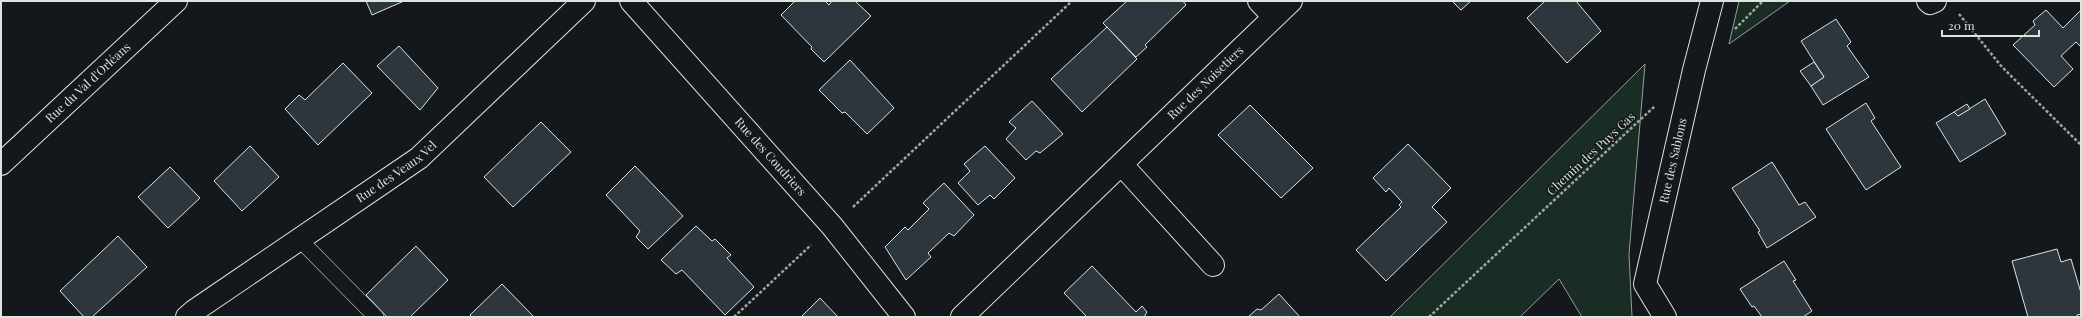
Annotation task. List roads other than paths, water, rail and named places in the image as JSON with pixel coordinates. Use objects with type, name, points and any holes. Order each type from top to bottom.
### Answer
[{"type":"street","name":"Rue du Val d'Orléans","points":[[1,164],[176,1]]},
{"type":"street","name":"Rue des Veaux Vel","points":[[187,317],[419,158],[584,1]]},
{"type":"street","name":"Rue des Coudriers","points":[[631,1],[832,226],[904,317]]},
{"type":"street","points":[[1259,1],[1274,17]]},
{"type":"street","name":"Rue des Noisetiers","points":[[962,317],[1122,165],[1291,1]]},
{"type":"street","name":"Rue des Sablons","points":[[1665,317],[1645,284],[1694,70],[1712,1]]},
{"type":"street","points":[[1928,1],[1930,3],[1935,1]]},
{"type":"street","points":[[1122,165],[1213,265]]},
{"type":"lane","points":[[300,239],[376,317]]}]
